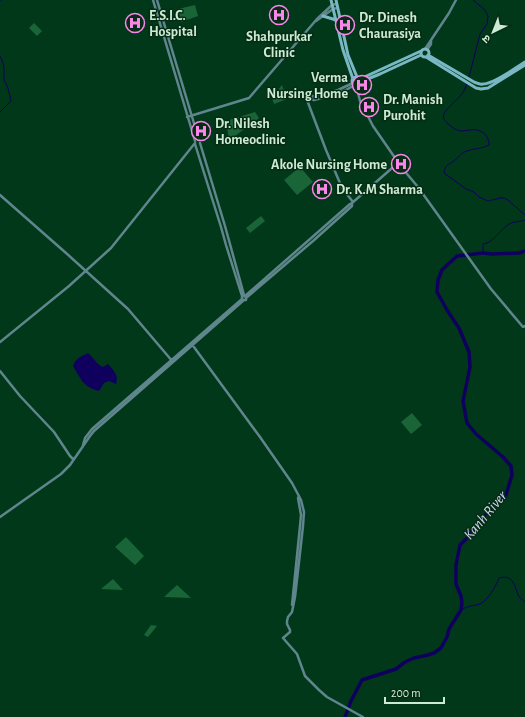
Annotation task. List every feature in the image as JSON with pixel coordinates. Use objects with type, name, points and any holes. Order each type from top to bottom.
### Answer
[{"type":"main road","points":[[331,0],[348,55],[359,79],[358,85],[354,83]]},
{"type":"main road","points":[[336,0],[334,7],[336,20],[343,50],[354,83]]},
{"type":"main road","points":[[324,16],[336,20]]},
{"type":"main road","points":[[354,83],[359,79],[424,52],[429,52],[427,56]]},
{"type":"main road","points":[[424,52],[424,57],[427,56],[462,77],[478,84],[489,83],[525,62]]},
{"type":"main road","points":[[473,83],[476,88],[488,88],[525,65]]},
{"type":"street","points":[[153,0],[226,245],[244,297]]},
{"type":"street","points":[[157,0],[225,226],[244,297]]},
{"type":"street","points":[[424,52],[456,0]]},
{"type":"street","points":[[187,116],[249,98],[316,21],[334,7]]},
{"type":"street","points":[[316,21],[334,7]]},
{"type":"street","points":[[353,203],[342,188],[307,100],[312,98],[314,100],[334,95],[347,89],[354,83],[360,101],[370,121],[472,263],[523,328],[525,326]]},
{"type":"street","points":[[0,342],[66,289],[115,244],[197,140],[199,142]]},
{"type":"street","points":[[0,518],[61,474],[70,465],[91,432],[399,162]]},
{"type":"street","points":[[0,196],[66,252],[128,310],[172,361]]},
{"type":"street","points":[[192,344],[260,437],[292,483],[301,500],[304,526],[298,562],[295,596],[292,612],[287,621],[290,632],[283,638],[295,651],[306,676],[319,690],[327,697],[363,717]]},
{"type":"street","points":[[0,370],[20,396],[54,432],[73,459]]},
{"type":"green space","points":[[195,5],[198,16],[181,22],[178,9]]},
{"type":"green space","points":[[34,23],[42,31],[37,36],[29,28]]},
{"type":"green space","points":[[282,85],[287,99],[274,104],[272,98]]},
{"type":"green space","points":[[255,112],[259,118],[229,140],[226,121]]},
{"type":"green space","points":[[300,167],[313,182],[297,195],[284,180]]},
{"type":"green space","points":[[261,216],[265,221],[250,233],[246,228]]},
{"type":"green space","points":[[412,413],[422,425],[411,434],[401,422]]},
{"type":"green space","points":[[126,537],[144,556],[135,565],[115,547]]},
{"type":"green space","points":[[113,579],[123,590],[101,589]]},
{"type":"green space","points":[[177,585],[191,598],[164,597]]},
{"type":"green space","points":[[151,625],[157,626],[148,637],[144,635]]},
{"type":"shaded area","points":[[88,353],[101,366],[103,367],[108,364],[114,371],[117,378],[116,384],[109,381],[104,383],[99,391],[89,387],[83,382],[73,366],[77,359]]},
{"type":"waterway","points":[[469,77],[480,34],[487,24],[488,16],[485,10],[473,0]]},
{"type":"waterway","points":[[0,56],[4,68],[4,80],[8,88],[11,101],[0,112]]},
{"type":"waterway","points":[[467,84],[462,94],[444,113],[444,119],[447,123],[459,131],[480,131],[486,135],[489,145],[464,152],[447,165],[444,171],[445,174],[466,189],[488,201],[500,198],[508,200],[525,215]]},
{"type":"waterway","points":[[483,253],[483,244],[493,239],[509,224],[525,220]]},
{"type":"waterway","name":"Kanh River","points":[[345,717],[351,701],[362,680],[396,669],[405,662],[434,653],[441,648],[447,637],[449,629],[461,610],[461,596],[456,584],[456,565],[460,545],[486,514],[506,495],[512,475],[511,466],[503,457],[476,434],[467,423],[463,401],[470,367],[469,352],[459,328],[437,292],[438,280],[442,270],[457,256],[483,253],[519,253],[525,251]]},
{"type":"waterway","points":[[461,610],[483,602],[496,585],[499,578],[502,577],[508,578],[512,581],[520,598],[525,602]]},
{"type":"place","name":"Shahpurkar Clinic","points":[[279,15]]},
{"type":"place","name":"E.S.I.C. Hospital","points":[[135,23]]},
{"type":"place","name":"Dr. Dinesh Chaurasiya","points":[[345,25]]},
{"type":"place","name":"Verma Nursing Home","points":[[362,85]]},
{"type":"place","name":"Dr. Manish Purohit","points":[[369,107]]},
{"type":"place","name":"Dr. Nilesh Homeoclinic","points":[[201,131]]},
{"type":"place","name":"Akole Nursing Home","points":[[401,164]]},
{"type":"place","name":"Dr. K.M Sharma","points":[[322,189]]}]
